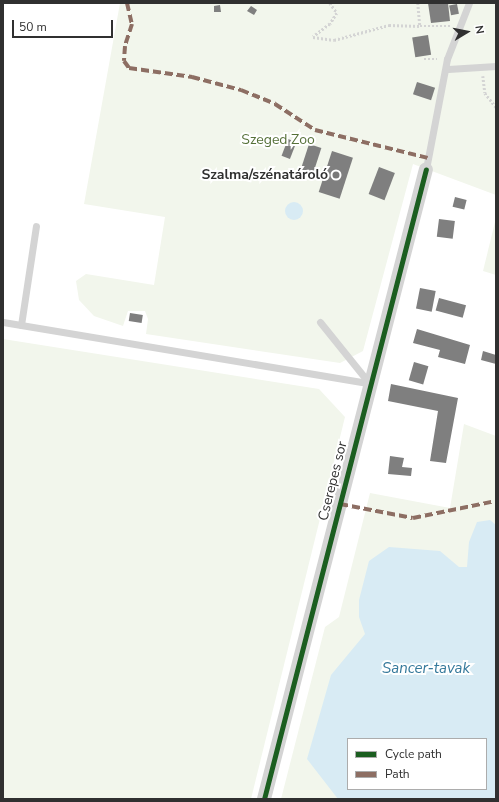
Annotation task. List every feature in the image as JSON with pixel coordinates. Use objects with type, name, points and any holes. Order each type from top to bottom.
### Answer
[{"type":"street","name":"Cserepes sor","points":[[264,799],[369,383],[426,169]]},
{"type":"lane","points":[[426,169],[448,69],[447,59],[458,27],[469,3]]},
{"type":"lane","points":[[448,69],[496,66]]},
{"type":"lane","points":[[21,325],[36,226]]},
{"type":"lane","points":[[3,322],[369,383]]},
{"type":"lane","points":[[320,322],[369,383]]},
{"type":"path","points":[[330,3],[337,13],[330,24],[313,37],[334,40],[389,25],[458,27]]},
{"type":"path","points":[[418,3],[420,26]]},
{"type":"path","points":[[482,67],[485,92],[496,107]]},
{"type":"green space","name":"Szeged Zoo","points":[[120,3],[496,3],[496,195],[413,164],[363,351],[340,363],[146,334],[148,319],[145,311],[128,311],[123,326],[94,316],[79,300],[76,281],[86,274],[154,285],[165,217],[84,204]]},
{"type":"green space","points":[[496,218],[496,275],[483,271]]},
{"type":"green space","points":[[3,339],[319,389],[345,417],[251,799],[3,799]]},
{"type":"green space","name":"Sancer-tavak","points":[[464,424],[496,436],[496,799],[281,799],[325,627],[339,617],[370,493],[450,508]]},
{"type":"water","points":[[294,202],[300,205],[303,211],[300,217],[294,220],[288,217],[285,211],[288,205]]},
{"type":"water","name":"Sancer-tavak","points":[[490,520],[496,525],[496,799],[338,799],[307,759],[331,675],[365,634],[359,617],[359,600],[369,561],[389,547],[440,551],[459,567],[467,567],[469,542],[477,522]]},
{"type":"building","points":[[428,3],[448,3],[450,21],[431,23]]},
{"type":"building","points":[[457,4],[459,14],[451,15],[449,6]]},
{"type":"building","points":[[220,5],[221,12],[214,12],[214,6]]},
{"type":"building","points":[[251,6],[257,10],[254,15],[247,11]]},
{"type":"building","points":[[428,35],[431,55],[415,57],[412,38]]},
{"type":"building","points":[[417,82],[435,88],[431,100],[413,94]]},
{"type":"building","points":[[288,139],[296,142],[290,159],[282,156]]},
{"type":"building","points":[[309,144],[321,148],[313,174],[301,170]]},
{"type":"building","name":"Szalma/szénatároló","points":[[332,151],[353,158],[340,199],[319,192]]},
{"type":"building","points":[[379,167],[395,173],[384,200],[369,194]]},
{"type":"building","points":[[455,197],[467,200],[464,210],[453,207]]},
{"type":"building","points":[[439,219],[455,221],[453,239],[437,237]]},
{"type":"building","points":[[420,288],[436,291],[432,312],[416,309]]},
{"type":"building","points":[[439,298],[466,305],[463,318],[436,311]]},
{"type":"building","points":[[130,313],[143,315],[142,323],[129,321]]},
{"type":"building","points":[[417,329],[470,345],[465,364],[438,357],[440,350],[413,343]]},
{"type":"building","points":[[483,351],[496,355],[496,364],[481,360]]},
{"type":"building","points":[[414,362],[428,366],[423,384],[409,380]]},
{"type":"building","points":[[391,384],[458,398],[446,463],[430,461],[438,411],[388,401]]},
{"type":"building","points":[[390,456],[404,458],[402,467],[412,468],[411,476],[388,474]]},
{"type":"marked path","points":[[127,3],[132,24],[125,46],[124,61],[129,68],[192,77],[241,90],[275,104],[315,130],[428,158]]},
{"type":"marked path","points":[[340,504],[413,518],[496,501]]},
{"type":"cycle path","points":[[264,799],[426,169]]},
{"type":"place","name":"Szalma/szénatároló","points":[[336,175]]}]
